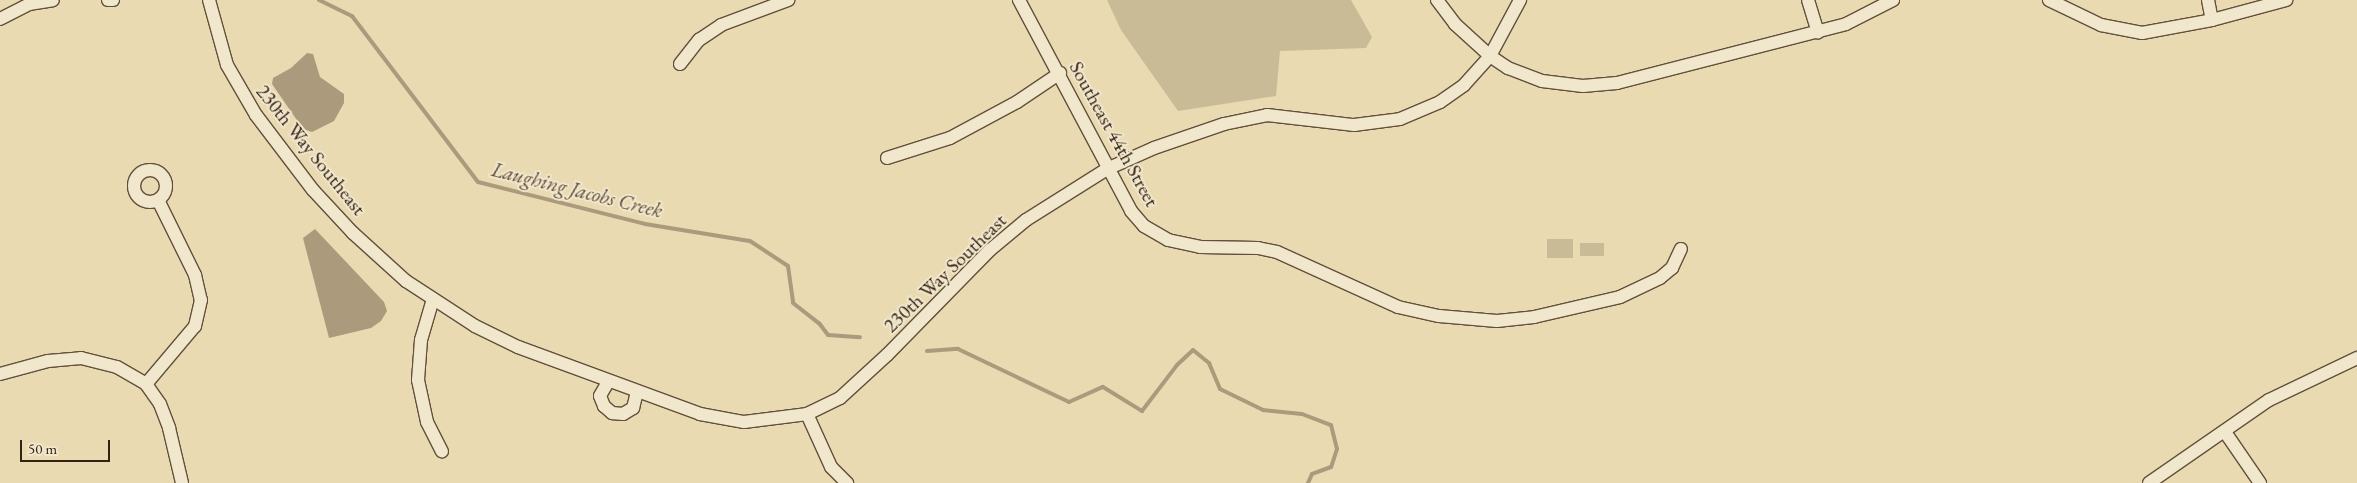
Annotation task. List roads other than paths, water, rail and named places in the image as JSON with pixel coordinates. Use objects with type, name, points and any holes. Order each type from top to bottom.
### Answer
[{"type":"street","points":[[0,19],[29,4],[53,0]]},
{"type":"street","points":[[108,0],[113,0]]},
{"type":"street","name":"230th Way Southeast","points":[[209,0],[227,65],[256,115],[313,190],[353,233],[406,281],[475,326],[518,347],[608,382],[724,421],[761,422],[807,414],[840,398],[887,355],[990,250],[1026,220],[1108,169],[1179,139],[1247,118],[1290,116],[1354,125],[1400,120],[1440,102],[1464,85],[1490,56],[1520,0]]},
{"type":"street","points":[[680,64],[699,40],[721,25],[762,7],[788,0]]},
{"type":"street","name":"Southeast 44th Street","points":[[1019,0],[1060,73],[1131,211],[1144,226],[1168,240],[1200,247],[1258,248],[1277,252],[1398,307],[1448,318],[1498,321],[1534,317],[1620,297],[1660,278],[1672,268],[1681,249]]},
{"type":"street","points":[[1437,0],[1455,24],[1490,56],[1508,68],[1542,81],[1583,86],[1616,83],[1818,32],[1863,17],[1893,0]]},
{"type":"street","points":[[1808,0],[1818,32]]},
{"type":"street","points":[[2049,0],[2120,31],[2142,33],[2212,20],[2286,0]]},
{"type":"street","points":[[2208,0],[2212,20]]},
{"type":"street","points":[[887,158],[950,138],[1017,102],[1060,73]]},
{"type":"street","points":[[146,384],[187,338],[200,314],[201,300],[195,275],[158,200]]},
{"type":"street","points":[[433,299],[421,340],[418,380],[427,422],[442,451]]},
{"type":"street","points":[[0,374],[48,361],[81,358],[117,367],[146,384],[160,404],[169,428],[182,483]]},
{"type":"street","points":[[2149,483],[2293,386],[2357,358]]},
{"type":"street","points":[[608,382],[600,396],[604,406],[612,413],[623,414],[633,408],[637,392]]},
{"type":"street","points":[[807,414],[831,467],[847,483]]},
{"type":"street","points":[[2225,432],[2260,483]]},
{"type":"waterway","name":"Laughing Jacobs Creek","points":[[319,0],[352,16],[478,182],[645,224],[750,241],[788,266],[793,303],[819,323],[828,335],[860,337]]},
{"type":"waterway","name":"Laughing Jacobs Creek","points":[[927,351],[958,349],[1069,402],[1103,387],[1142,411],[1177,365],[1193,350],[1209,363],[1220,389],[1263,410],[1302,414],[1331,425],[1337,449],[1331,467],[1312,474],[1308,483]]}]
